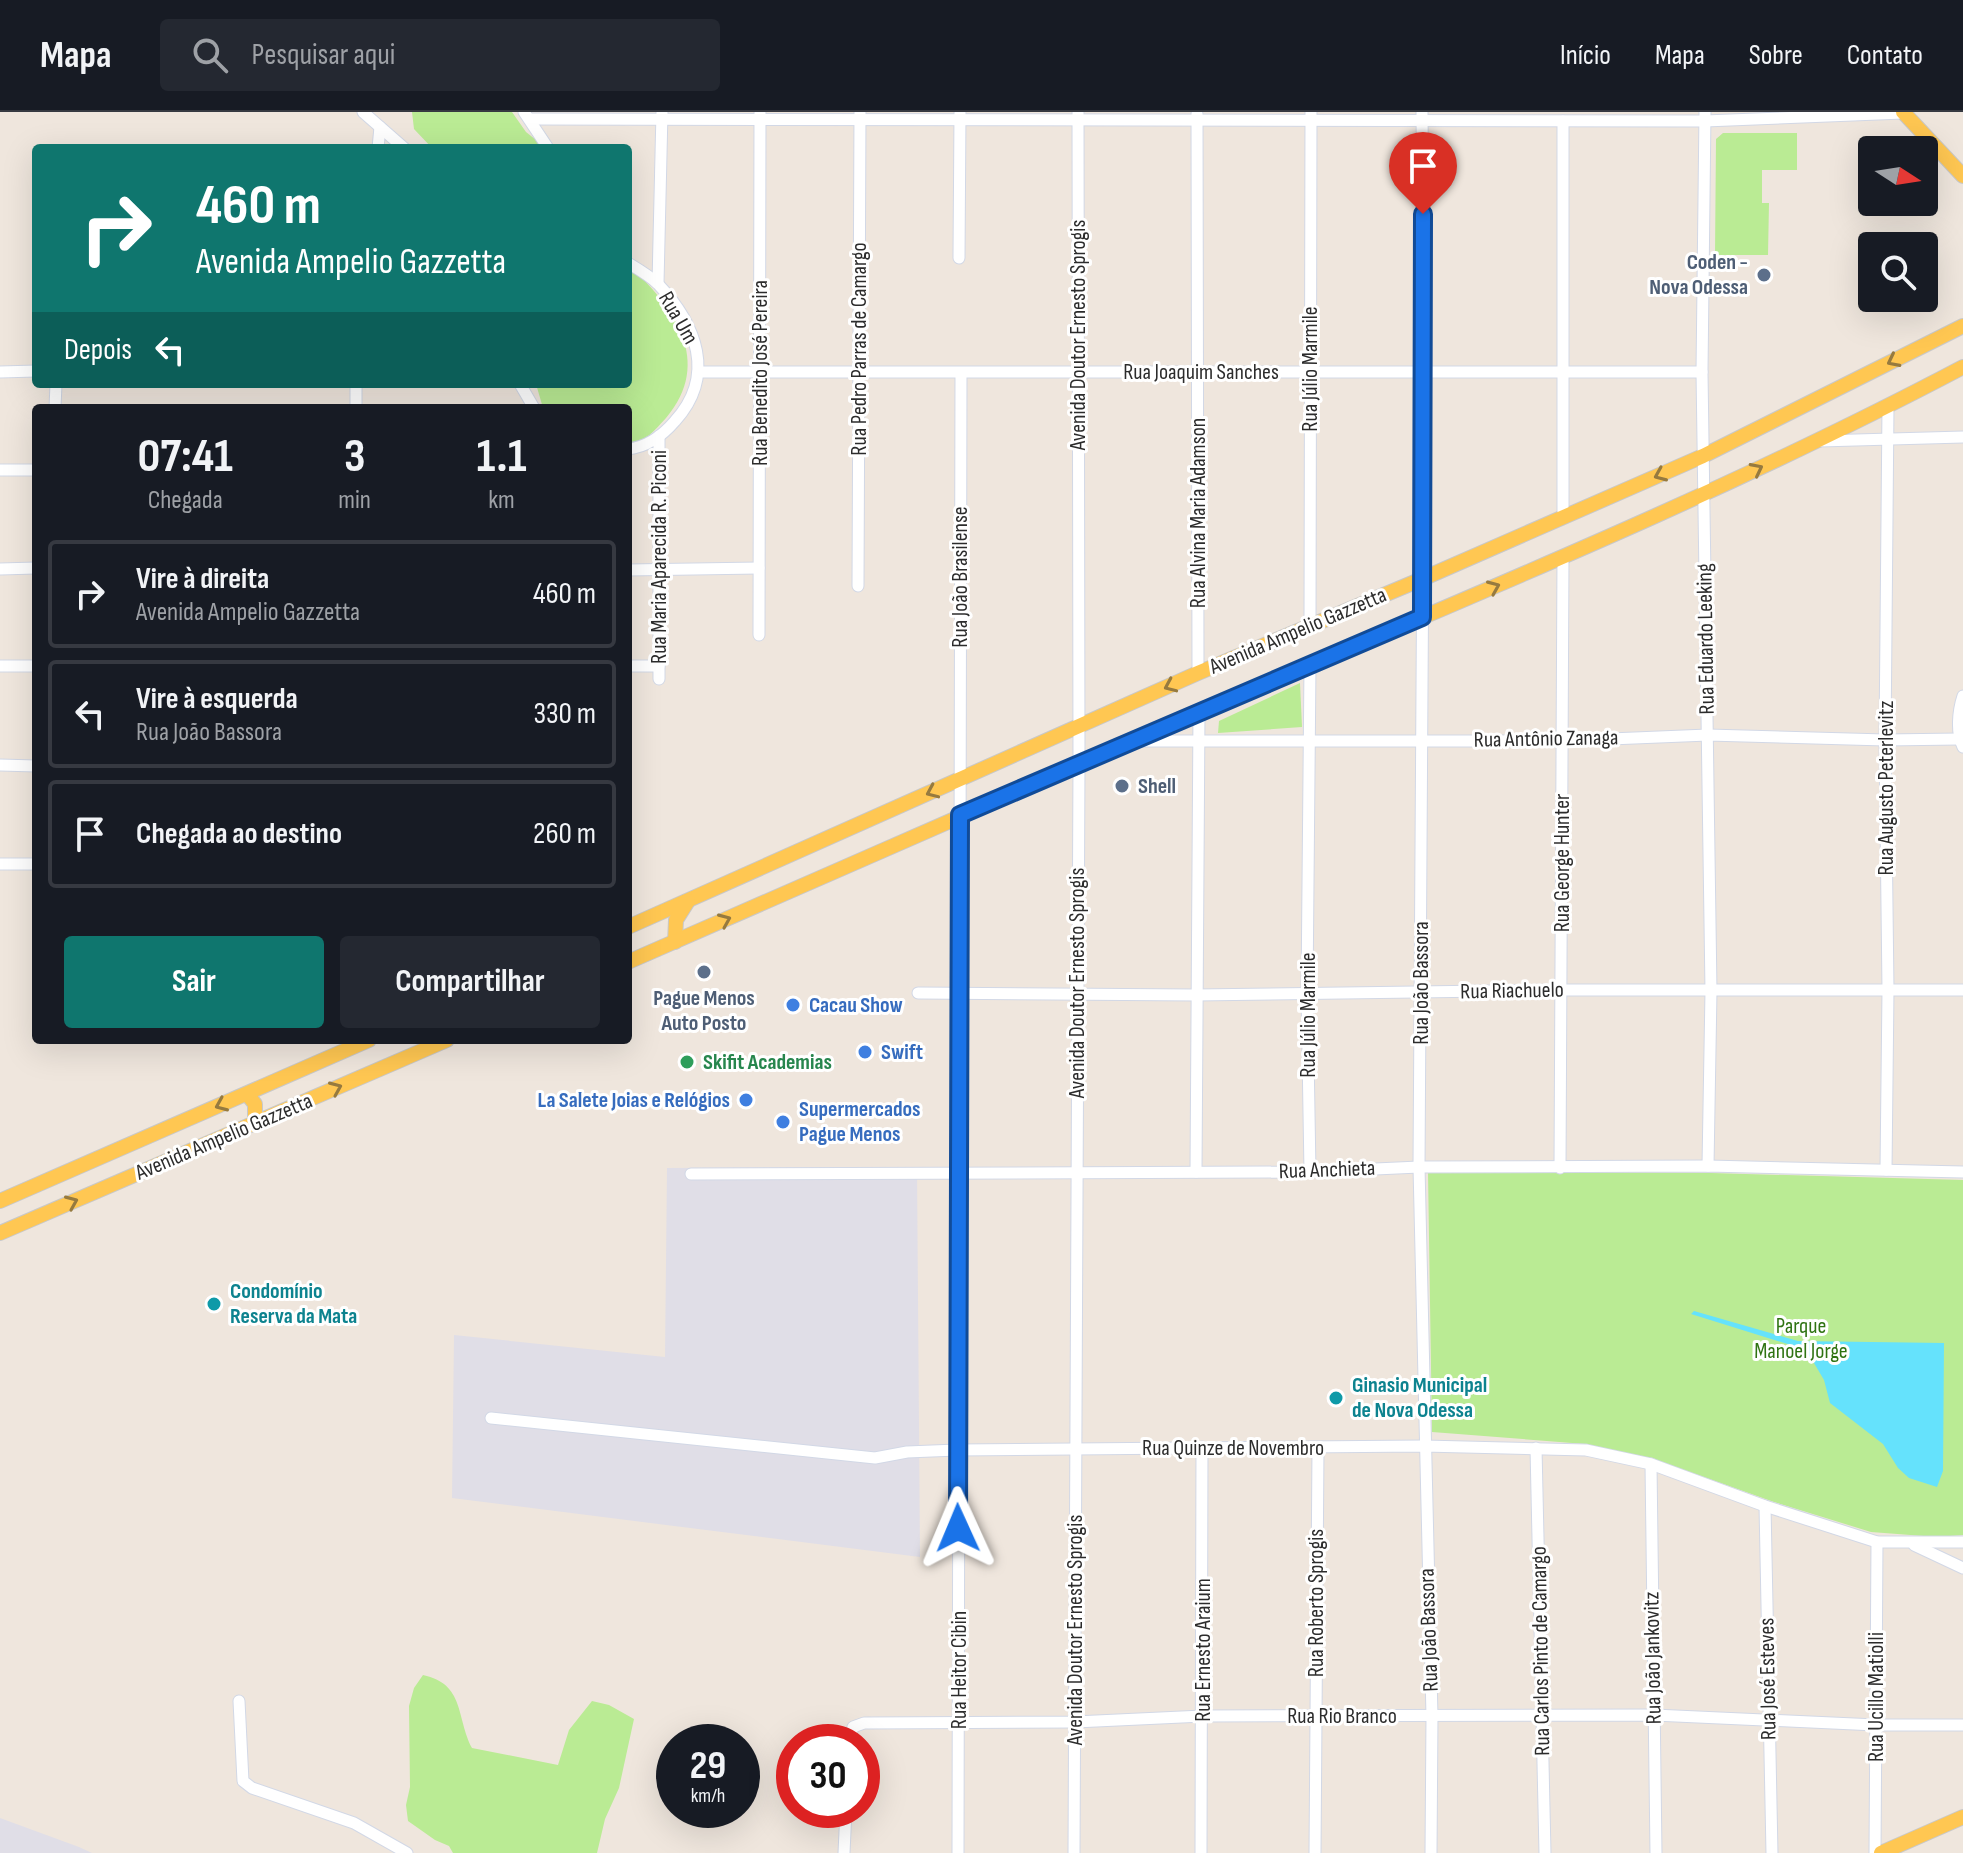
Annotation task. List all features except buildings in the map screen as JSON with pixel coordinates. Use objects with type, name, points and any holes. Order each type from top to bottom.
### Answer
[{"type":"main road","points":[[1903,112],[1963,176]]},
{"type":"main road","name":"Avenida Ampelio Gazzetta","points":[[632,925],[1198,673],[1703,456],[1963,326]]},
{"type":"main road","name":"Avenida Ampelio Gazzetta","points":[[632,960],[960,815],[1704,496],[1963,367]]},
{"type":"main road","points":[[675,942],[676,920],[688,900]]},
{"type":"main road","name":"Avenida Ampelio Gazzetta","points":[[0,1201],[360,1044]]},
{"type":"main road","name":"Avenida Ampelio Gazzetta","points":[[0,1233],[438,1044]]},
{"type":"main road","points":[[247,1094],[255,1104],[255,1123]]},
{"type":"main road","points":[[1878,1853],[1963,1817]]},
{"type":"street","points":[[363,112],[399,144]]},
{"type":"street","points":[[527,115],[1422,116],[1563,121],[1903,112]]},
{"type":"street","points":[[527,115],[545,144]]},
{"type":"street","name":"Rua Benedito José Pereira","points":[[759,635],[760,115]]},
{"type":"street","points":[[658,283],[662,116]]},
{"type":"street","name":"Rua Pedro Parras de Camargo","points":[[858,586],[860,116]]},
{"type":"street","points":[[959,258],[960,116]]},
{"type":"street","name":"Rua Alvina Maria Adamson","points":[[1197,116],[1198,673]]},
{"type":"street","name":"Rua Júlio Marmile","points":[[1310,625],[1311,116]]},
{"type":"street","name":"Rua João Bassora","points":[[1422,116],[1424,373],[1419,1167],[1432,1716],[1431,1853]]},
{"type":"street","name":"Avenida Doutor Ernesto Sprogis","points":[[1074,1853],[1079,765],[1078,117]]},
{"type":"street","name":"Rua Eduardo Leeking","points":[[1705,117],[1702,372],[1711,991],[1708,1166]]},
{"type":"street","points":[[1563,121],[1563,517]]},
{"type":"street","points":[[378,144],[380,127]]},
{"type":"street","name":"Rua Um","points":[[632,266],[658,283],[687,325],[697,349],[700,372],[694,394],[670,427],[649,443],[632,448]]},
{"type":"street","points":[[0,372],[32,371]]},
{"type":"street","name":"Rua Joaquim Sanches","points":[[700,372],[1702,372]]},
{"type":"street","name":"Rua João Brasilense","points":[[960,815],[961,373]]},
{"type":"street","name":"Rua Augusto Peterlevitz","points":[[1886,1170],[1888,407]]},
{"type":"street","name":"Rua Maria Aparecida R. Piconi","points":[[659,436],[659,679]]},
{"type":"street","points":[[1812,442],[1963,437]]},
{"type":"street","points":[[0,470],[32,470]]},
{"type":"street","name":"Rua George Hunter","points":[[1560,1168],[1563,557]]},
{"type":"street","points":[[0,569],[32,568]]},
{"type":"street","points":[[632,570],[759,568]]},
{"type":"street","name":"Rua Júlio Marmile","points":[[1310,665],[1307,993],[1310,1172]]},
{"type":"street","points":[[0,666],[32,666]]},
{"type":"street","points":[[632,666],[659,666]]},
{"type":"street","points":[[1961,701],[1961,743]]},
{"type":"street","points":[[1196,1172],[1199,713]]},
{"type":"street","name":"Rua Antônio Zanaga","points":[[1133,741],[1561,741],[1708,735],[1961,743]]},
{"type":"street","points":[[0,765],[32,766]]},
{"type":"street","name":"Rua Heitor Cibin","points":[[958,1853],[960,815]]},
{"type":"street","points":[[0,864],[32,864]]},
{"type":"street","name":"Rua Riachuelo","points":[[918,993],[1196,995],[1562,990],[1963,990]]},
{"type":"street","name":"Rua Anchieta","points":[[691,1174],[1310,1172],[1419,1167],[1708,1166],[1963,1172]]},
{"type":"street","name":"Rua Quinze de Novembro","points":[[491,1418],[875,1458],[907,1452],[957,1450],[1202,1447],[1424,1446],[1586,1450],[1651,1464],[1765,1506],[1877,1542],[1963,1542]]},
{"type":"street","name":"Rua Ernesto Araium","points":[[1201,1853],[1202,1447]]},
{"type":"street","name":"Rua Roberto Sprogis","points":[[1315,1853],[1318,1448]]},
{"type":"street","name":"Rua Carlos Pinto de Camargo","points":[[1536,1448],[1545,1853]]},
{"type":"street","name":"Rua João Jankovitz","points":[[1651,1464],[1656,1853]]},
{"type":"street","name":"Rua José Esteves","points":[[1765,1506],[1772,1853]]},
{"type":"street","name":"Rua Ucillo Matiolli","points":[[1877,1542],[1878,1853]]},
{"type":"street","points":[[1910,1544],[1963,1568]]},
{"type":"street","points":[[239,1701],[243,1781],[252,1788],[354,1823],[407,1853]]},
{"type":"street","name":"Rua Rio Branco","points":[[861,1724],[1075,1722],[1203,1716],[1654,1715],[1876,1725],[1963,1725]]},
{"type":"street","points":[[844,1853],[845,1828]]},
{"type":"shaded area","points":[[917,1167],[920,1557],[452,1498],[454,1335],[665,1357],[667,1168]]},
{"type":"shaded area","points":[[0,1818],[79,1847],[92,1853],[0,1853]]},
{"type":"green space","points":[[412,112],[512,112],[526,132],[541,144],[428,144],[414,129]]},
{"type":"green space","points":[[1723,133],[1797,133],[1797,170],[1762,170],[1762,203],[1769,203],[1768,255],[1715,255],[1716,139]]},
{"type":"green space","points":[[632,269],[660,298],[673,317],[687,356],[687,376],[680,397],[666,418],[653,432],[632,446],[632,404],[542,404],[537,388],[632,388]]},
{"type":"green space","points":[[1300,683],[1302,727],[1218,733],[1219,721]]},
{"type":"green space","name":"Parque Manoel Jorge","points":[[1428,1172],[1711,1173],[1963,1180],[1963,1535],[1937,1537],[1871,1532],[1656,1460],[1585,1444],[1432,1432]]},
{"type":"green space","points":[[423,1675],[437,1679],[453,1694],[472,1748],[558,1765],[569,1730],[592,1701],[609,1705],[634,1719],[619,1788],[605,1819],[597,1853],[453,1853],[449,1846],[408,1821],[409,1706],[414,1688]]},
{"type":"water","points":[[1694,1311],[1798,1341],[1944,1343],[1943,1471],[1937,1487],[1909,1478],[1898,1468],[1883,1444],[1830,1403],[1824,1380],[1814,1363],[1797,1347],[1691,1314]]},
{"type":"place","name":"Coden - Nova Odessa","points":[[1764,275]]},
{"type":"place","name":"Shell","points":[[1122,786]]},
{"type":"place","name":"Pague Menos Auto Posto","points":[[704,972]]},
{"type":"place","name":"Cacau Show","points":[[793,1005]]},
{"type":"place","name":"Swift","points":[[865,1052]]},
{"type":"place","name":"Skifit Academias","points":[[687,1062]]},
{"type":"place","name":"La Salete Joias e Relógios","points":[[746,1100]]},
{"type":"place","name":"Supermercados Pague Menos","points":[[783,1122]]},
{"type":"place","name":"Condomínio Reserva da Mata","points":[[214,1304]]},
{"type":"place","name":"Ginasio Municipal de Nova Odessa","points":[[1336,1398]]},
{"type":"route","points":[[958,1528],[960,815],[1422,617],[1423,214]]}]
